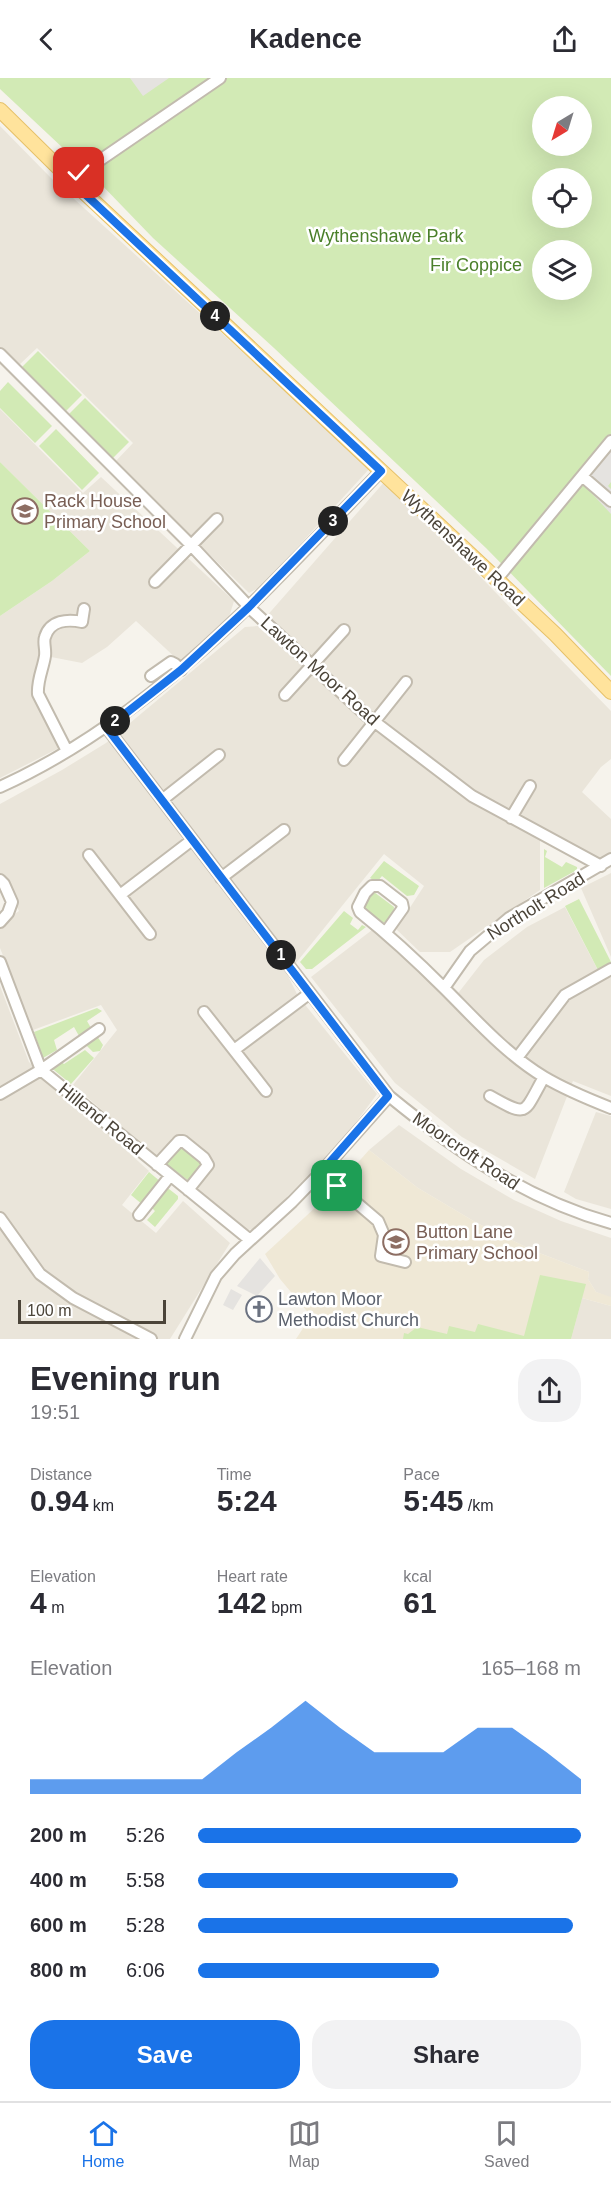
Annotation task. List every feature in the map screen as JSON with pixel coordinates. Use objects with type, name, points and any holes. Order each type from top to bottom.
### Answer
[{"type":"main road","name":"Wythenshawe Road","points":[[0,110],[70,180],[555,634],[611,692]]},
{"type":"street","points":[[70,180],[220,78]]},
{"type":"street","name":"Lawton Moor Road","points":[[0,354],[249,607],[374,722],[472,796],[600,866]]},
{"type":"street","points":[[496,580],[611,441]]},
{"type":"street","points":[[0,787],[107,728],[181,670],[249,607],[381,471]]},
{"type":"street","points":[[582,476],[611,501]]},
{"type":"street","points":[[155,582],[217,519]]},
{"type":"street","points":[[67,752],[38,693],[37,683],[46,653],[44,638],[50,628],[71,620],[82,622],[84,609]]},
{"type":"street","points":[[285,696],[344,630]]},
{"type":"street","points":[[151,676],[171,662],[181,670]]},
{"type":"street","points":[[344,760],[406,682]]},
{"type":"street","name":"Moorcroft Road","points":[[107,728],[388,1096],[433,1133],[499,1176],[540,1197],[611,1223]]},
{"type":"street","points":[[162,800],[219,755]]},
{"type":"street","points":[[511,818],[530,786]]},
{"type":"street","points":[[221,878],[284,830]]},
{"type":"street","points":[[120,896],[192,840]]},
{"type":"street","points":[[89,855],[150,934]]},
{"type":"street","name":"Northolt Road","points":[[444,988],[470,951],[509,918],[611,859]]},
{"type":"street","points":[[0,880],[12,902],[8,913],[0,922]]},
{"type":"street","points":[[386,932],[403,908],[402,903],[380,886],[372,886],[365,893],[358,907],[360,912],[386,932],[482,1028],[517,1058],[544,1077],[579,1096],[611,1108]]},
{"type":"street","name":"Hillend Road","points":[[0,962],[41,1070],[250,1240]]},
{"type":"street","points":[[517,1058],[565,995],[611,969]]},
{"type":"street","points":[[234,1050],[310,993]]},
{"type":"street","points":[[204,1012],[266,1091]]},
{"type":"street","points":[[0,1094],[41,1070],[99,1029]]},
{"type":"street","points":[[490,1096],[516,1110],[522,1110],[527,1107],[544,1077]]},
{"type":"street","points":[[185,1339],[216,1276],[235,1254],[324,1169],[388,1096]]},
{"type":"street","points":[[157,1165],[179,1141],[183,1141],[204,1158],[208,1165],[188,1190]]},
{"type":"street","points":[[324,1169],[337,1186],[378,1221],[384,1235],[381,1256],[405,1262]]},
{"type":"street","points":[[139,1215],[170,1176]]},
{"type":"street","points":[[0,1218],[40,1274],[73,1298],[151,1339]]},
{"type":"shaded area","points":[[130,78],[169,78],[143,96]]},
{"type":"shaded area","points":[[0,126],[51,178],[370,468],[262,586],[249,593],[115,462],[133,443],[37,348],[18,366],[0,347]]},
{"type":"shaded area","points":[[0,409],[83,493],[101,477],[234,601],[229,617],[179,661],[136,621],[107,647],[82,663],[46,656],[31,692],[59,748],[0,778],[0,616],[52,581],[90,551],[0,462]]},
{"type":"shaded area","points":[[611,451],[611,482],[608,486],[611,489],[611,514],[583,484]]},
{"type":"shaded area","points":[[386,480],[611,711],[611,759],[601,767],[582,792],[611,819],[611,853],[600,860],[540,829],[540,890],[450,952],[420,952],[396,929],[424,886],[384,854],[287,974],[298,996],[377,1094],[342,1141],[255,1229],[245,1230],[194,1187],[211,1166],[180,1138],[172,1138],[157,1158],[73,1085],[117,1030],[101,1005],[33,1030],[0,948],[0,924],[19,911],[0,874],[0,804],[106,743],[245,627],[258,626]]},
{"type":"shaded area","points":[[611,873],[611,957],[581,888]]},
{"type":"shaded area","points":[[565,907],[603,980],[611,977],[611,1096],[573,1081],[535,1179],[462,1137],[395,1083],[311,977],[372,930],[452,1001],[484,960],[527,927]]},
{"type":"shaded area","points":[[0,986],[29,1062],[149,1171],[122,1205],[156,1233],[183,1201],[230,1243],[170,1339],[0,1339]]},
{"type":"shaded area","points":[[596,1112],[611,1116],[611,1209],[576,1199],[564,1192]]},
{"type":"shaded area","points":[[399,1125],[461,1169],[514,1200],[561,1221],[611,1238],[611,1298],[596,1292],[588,1279],[589,1272],[534,1251],[477,1223],[418,1188],[369,1150]]},
{"type":"shaded area","name":"Button Lane Primary School","points":[[369,1150],[418,1188],[477,1223],[534,1251],[589,1272],[588,1279],[596,1292],[611,1297],[611,1306],[582,1298],[571,1339],[296,1339],[311,1316],[280,1279],[265,1254],[331,1193]]},
{"type":"shaded area","points":[[260,1258],[275,1276],[257,1296],[237,1286]]},
{"type":"shaded area","points":[[231,1289],[242,1295],[233,1310],[223,1305]]},
{"type":"shaded area","points":[[582,1298],[611,1306],[611,1339],[571,1339]]},
{"type":"green space","name":"Wythenshawe Park","points":[[0,78],[611,78],[611,676],[486,548],[274,348],[153,238],[96,179],[0,89]]},
{"type":"green space","points":[[38,351],[82,395],[65,412],[21,368]]},
{"type":"green space","points":[[8,382],[52,426],[35,443],[0,408],[0,391]]},
{"type":"green space","points":[[85,398],[129,442],[112,459],[68,415]]},
{"type":"green space","points":[[56,429],[99,473],[82,490],[39,446]]},
{"type":"green space","name":"Rack House Primary School","points":[[0,462],[90,551],[52,581],[0,616]]},
{"type":"green space","points":[[544,849],[547,851],[545,857],[562,867],[566,862],[577,867],[577,870],[544,888]]},
{"type":"green space","points":[[384,861],[419,886],[414,895],[407,896],[382,876],[377,882],[370,878]]},
{"type":"green space","points":[[374,892],[394,907],[390,918],[380,924],[363,912],[365,900]]},
{"type":"green space","points":[[579,899],[611,962],[598,970],[565,906]]},
{"type":"green space","points":[[344,911],[353,918],[350,924],[358,930],[362,925],[366,927],[312,969],[306,969],[300,962]]},
{"type":"green space","points":[[97,1008],[102,1011],[87,1021],[91,1028],[79,1036],[74,1027],[54,1040],[57,1050],[43,1058],[34,1032]]},
{"type":"green space","points":[[95,1033],[103,1045],[100,1051],[93,1052],[83,1042]]},
{"type":"green space","points":[[85,1050],[94,1058],[71,1084],[49,1066],[58,1059],[64,1064]]},
{"type":"green space","points":[[179,1145],[200,1161],[201,1167],[189,1181],[162,1161]]},
{"type":"green space","points":[[149,1172],[161,1182],[143,1205],[131,1195]]},
{"type":"green space","points":[[169,1189],[178,1196],[178,1199],[155,1227],[147,1220],[155,1211],[150,1206],[164,1190]]},
{"type":"green space","points":[[540,1275],[586,1284],[571,1339],[403,1339],[404,1333],[408,1334],[417,1327],[447,1334],[449,1326],[475,1332],[478,1324],[524,1336]]},
{"type":"place","name":"Rack House Primary School","points":[[25,511]]},
{"type":"place","name":"Button Lane Primary School","points":[[396,1242]]},
{"type":"place","name":"Lawton Moor Methodist Church","points":[[259,1309]]},
{"type":"route","points":[[79,173],[70,180],[381,471],[249,607],[181,670],[107,728],[388,1096],[324,1169],[337,1186]]},
{"type":"park label","name":"Fir Coppice","points":[[476,265]]}]
